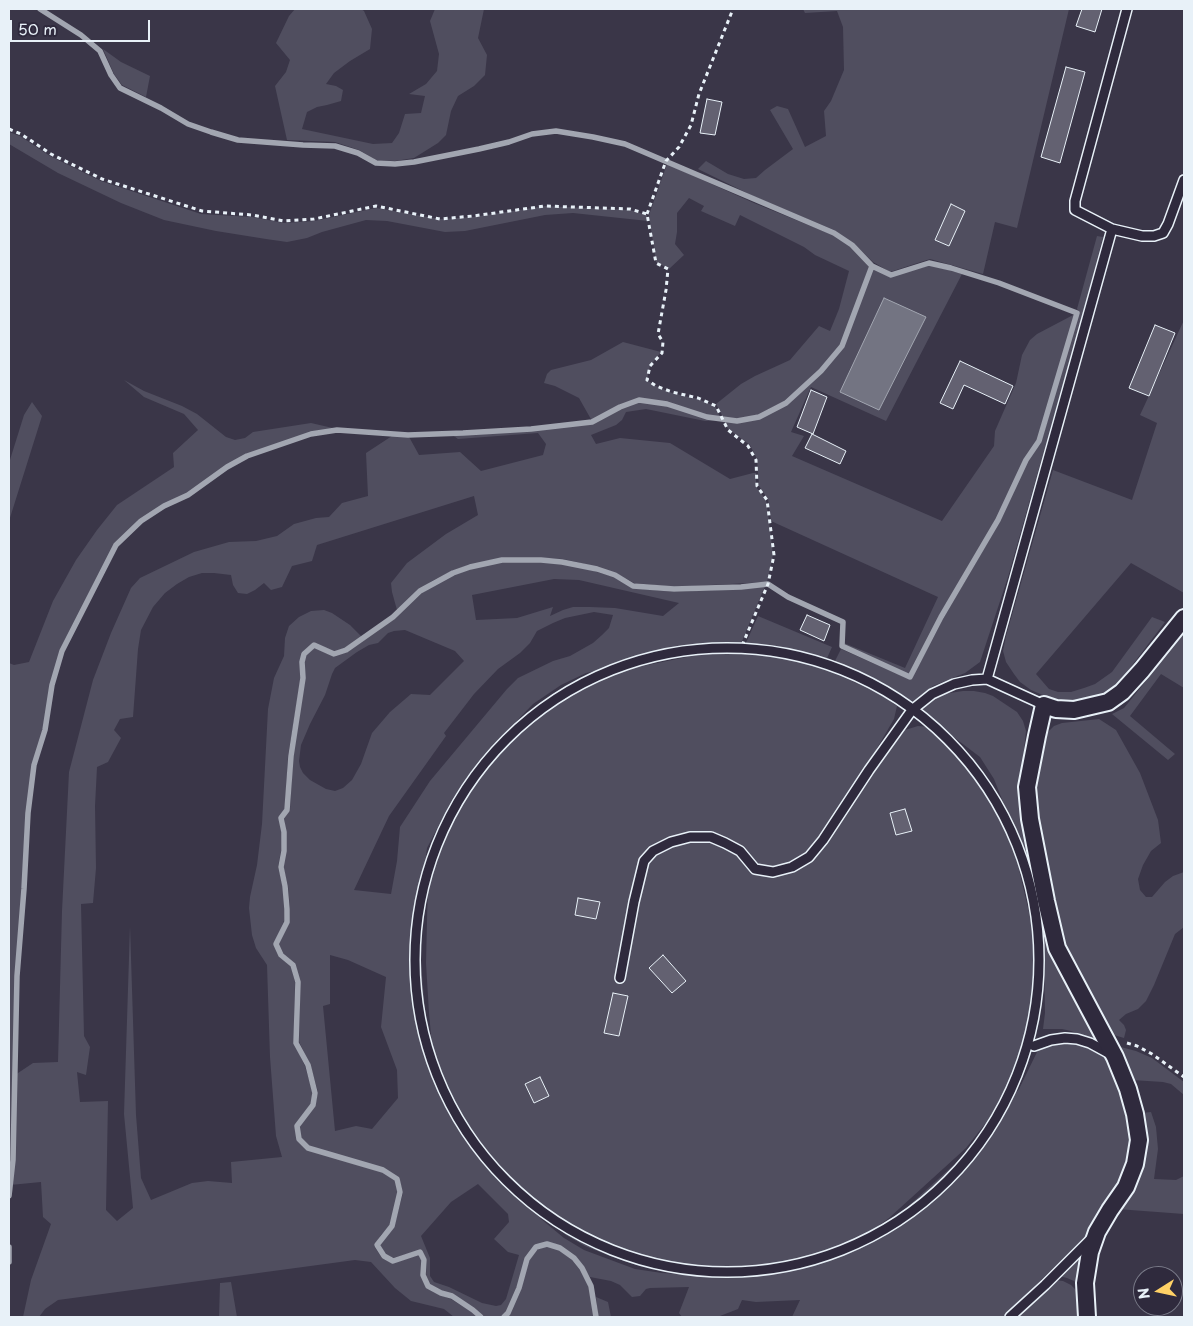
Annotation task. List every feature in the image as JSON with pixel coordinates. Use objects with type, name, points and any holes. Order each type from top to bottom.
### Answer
[{"type":"street","points":[[1087,1317],[1085,1284],[1090,1252],[1097,1232],[1126,1187],[1135,1164],[1138,1140],[1135,1114],[1128,1089],[1115,1057],[1057,948],[1030,819],[1027,787],[1036,736],[1044,705],[1056,709],[1074,710],[1108,702],[1122,692],[1142,670],[1184,618]]},
{"type":"lane","points":[[1127,9],[1075,201],[1075,210],[1112,228],[1142,236],[1154,236],[1163,233],[1168,224],[1184,180]]},
{"type":"lane","points":[[987,679],[1112,228]]},
{"type":"lane","points":[[578,1245],[565,1237],[543,1218],[525,1199],[462,1128],[446,1103],[430,1046],[423,962],[426,880],[430,849],[455,799],[479,768],[535,705],[587,675],[697,652],[740,648],[778,649],[844,675],[881,692],[912,710],[977,758],[990,780],[1005,814],[1035,924],[1041,968],[1042,998],[1038,1030],[1031,1058],[1017,1088],[968,1150],[936,1179]]},
{"type":"lane","points":[[620,978],[634,902],[644,861],[653,851],[671,842],[690,837],[711,837],[740,851],[755,869],[773,872],[792,867],[809,857],[823,840],[912,710],[932,694],[954,684],[987,679],[1044,705]]},
{"type":"lane","points":[[1034,1046],[1051,1040],[1077,1039],[1090,1043],[1115,1057]]},
{"type":"lane","points":[[593,1252],[635,1267],[662,1272],[714,1274],[767,1273],[842,1250],[891,1220],[916,1197]]},
{"type":"lane","points":[[1010,1317],[1045,1285],[1097,1232]]},
{"type":"path","points":[[733,9],[699,94],[691,125],[679,147],[666,161],[647,214],[656,263],[668,269],[658,334],[663,342],[662,353],[650,366],[648,380],[656,386],[698,398],[716,406],[728,430],[748,446],[756,460],[757,486],[767,500],[774,555],[768,584],[740,648]]},
{"type":"path","points":[[9,129],[21,134],[51,154],[102,179],[202,211],[252,215],[284,221],[314,219],[376,206],[440,219],[545,206],[630,209],[647,214]]},
{"type":"path","points":[[1105,1037],[1137,1046],[1152,1054],[1184,1077]]},
{"type":"shaded area","points":[[295,9],[361,9],[364,11],[372,29],[370,49],[334,73],[326,84],[343,90],[341,101],[317,107],[307,112],[302,129],[373,144],[392,143],[399,133],[405,114],[421,113],[425,96],[409,94],[426,84],[437,71],[439,54],[430,21],[435,9],[484,9],[478,38],[487,55],[485,75],[474,86],[458,96],[451,111],[446,135],[438,143],[414,158],[395,161],[376,160],[359,150],[335,142],[287,140],[275,86],[286,72],[290,60],[276,43],[289,16]]},
{"type":"shaded area","points":[[803,9],[1069,9],[1017,228],[995,222],[983,274],[930,259],[890,272],[873,262],[853,243],[834,230],[751,195],[698,169],[706,161],[728,174],[744,179],[756,178],[793,149],[770,110],[777,106],[788,109],[805,147],[826,136],[824,111],[831,101],[844,70],[843,27],[837,11],[805,13]]},
{"type":"shaded area","points":[[103,49],[121,62],[150,76],[146,97],[122,85],[114,74]]},
{"type":"shaded area","points":[[9,132],[20,136],[50,156],[101,181],[201,214],[252,217],[284,223],[314,221],[376,208],[440,219],[473,217],[545,206],[630,210],[647,215],[648,221],[573,213],[545,215],[465,231],[445,232],[387,221],[366,220],[307,238],[287,242],[216,231],[164,220],[121,203],[58,173],[9,144]]},
{"type":"shaded area","points":[[667,164],[754,203],[833,235],[851,247],[869,267],[841,345],[819,370],[784,401],[757,415],[736,420],[723,417],[716,404],[741,384],[790,360],[819,326],[830,331],[839,309],[849,271],[740,215],[735,226],[701,211],[704,206],[689,198],[677,213],[675,244],[684,255],[669,269],[656,262],[649,215]]},
{"type":"shaded area","points":[[1097,236],[1103,237],[1083,314],[1008,577],[980,662],[965,673],[933,686],[914,701],[903,699],[832,667],[841,649],[911,680],[943,619],[1001,520],[1028,460],[1041,443],[1079,311],[1077,309]]},
{"type":"shaded area","points":[[930,265],[962,274],[886,421],[811,387],[791,432],[804,436],[792,456],[942,521],[994,446],[995,431],[1016,383],[1022,355],[1030,340],[1037,334],[1075,314],[1038,440],[1024,459],[997,520],[939,616],[909,676],[844,645],[844,643],[905,668],[938,597],[771,521],[768,499],[759,486],[757,459],[750,445],[728,429],[724,420],[736,422],[759,418],[786,404],[823,371],[844,346],[872,268],[890,277]]},
{"type":"shaded area","points":[[1184,320],[1184,593],[1131,563],[1036,674],[1049,689],[1058,692],[1071,692],[1095,684],[1112,672],[1152,617],[1165,622],[1121,680],[1108,691],[1079,703],[1059,702],[1031,690],[1020,682],[1006,662],[1003,651],[1053,470],[1132,500],[1157,423],[1140,415]]},
{"type":"shaded area","points":[[623,342],[661,352],[650,366],[647,380],[672,393],[698,399],[715,406],[720,417],[667,403],[639,399],[619,406],[592,421],[579,398],[555,386],[544,383],[547,374],[551,370],[591,360]]},
{"type":"shaded area","points":[[124,380],[144,391],[197,414],[226,437],[235,440],[245,438],[253,432],[311,423],[337,429],[311,433],[247,454],[226,466],[187,494],[163,505],[140,520],[115,544],[61,650],[51,685],[44,730],[33,764],[27,813],[16,976],[12,1160],[9,1183],[9,663],[14,665],[29,662],[53,601],[76,560],[117,505],[174,467],[173,453],[198,430],[184,414],[144,397]]},
{"type":"shaded area","points":[[639,401],[667,404],[721,420],[705,421],[646,409],[626,412],[622,420],[616,425],[591,435],[596,444],[620,438],[670,443],[730,479],[756,473],[756,487],[766,500],[773,555],[767,582],[674,587],[634,583],[616,573],[563,559],[502,558],[469,565],[452,571],[419,590],[397,610],[391,583],[407,563],[446,534],[478,515],[474,496],[317,545],[312,561],[292,566],[282,587],[271,590],[264,583],[247,594],[238,593],[233,585],[231,575],[214,573],[202,573],[189,577],[177,584],[165,593],[153,607],[141,630],[133,717],[120,719],[114,730],[121,738],[108,762],[97,767],[95,806],[96,868],[93,903],[81,904],[84,1036],[90,1047],[86,1075],[77,1072],[80,1102],[108,1101],[106,1210],[117,1221],[133,1208],[124,1114],[130,926],[136,1115],[141,1178],[151,1200],[192,1183],[208,1181],[232,1183],[231,1162],[282,1157],[276,1136],[270,1057],[267,965],[256,948],[252,935],[249,908],[262,824],[268,709],[274,678],[284,656],[285,638],[289,626],[299,617],[311,611],[324,610],[350,625],[362,637],[334,652],[314,642],[302,653],[300,662],[301,678],[288,756],[285,809],[279,818],[282,832],[278,867],[283,886],[285,909],[284,921],[274,944],[279,956],[291,967],[295,982],[294,1043],[305,1066],[313,1093],[311,1104],[295,1125],[297,1140],[307,1150],[382,1172],[395,1181],[398,1192],[390,1225],[374,1246],[382,1258],[393,1263],[419,1255],[422,1261],[421,1275],[426,1287],[451,1299],[478,1317],[454,1317],[444,1309],[411,1301],[395,1288],[371,1262],[355,1260],[58,1300],[45,1309],[39,1317],[23,1317],[31,1280],[51,1224],[43,1217],[41,1182],[10,1185],[14,1160],[15,1075],[33,1063],[58,1062],[62,911],[69,772],[93,680],[131,588],[140,578],[194,552],[229,542],[256,541],[277,536],[294,524],[316,518],[329,517],[342,503],[368,496],[366,453],[395,434],[408,435],[419,455],[460,452],[481,471],[543,455],[546,444],[538,433],[458,439],[451,434],[531,430],[539,427],[593,423],[620,407]]},
{"type":"shaded area","points":[[32,402],[42,416],[9,521],[9,463],[24,415]]},
{"type":"shaded area","points":[[502,562],[562,564],[614,577],[633,588],[674,592],[765,586],[740,646],[697,650],[586,673],[561,685],[533,704],[508,730],[453,798],[427,848],[423,879],[421,963],[428,1047],[444,1104],[460,1129],[541,1219],[564,1238],[584,1250],[635,1269],[662,1273],[714,1276],[767,1275],[843,1252],[868,1238],[892,1221],[969,1151],[1019,1089],[1038,1050],[1046,1045],[1063,1042],[1082,1046],[1105,1056],[1127,1109],[1131,1144],[1126,1172],[1092,1230],[1003,1317],[792,1317],[800,1300],[756,1302],[742,1300],[738,1309],[720,1316],[682,1317],[679,1313],[689,1287],[650,1288],[646,1289],[640,1296],[632,1297],[620,1285],[611,1281],[590,1277],[575,1256],[561,1246],[548,1242],[535,1245],[526,1258],[517,1288],[506,1312],[501,1317],[485,1317],[475,1308],[453,1295],[429,1284],[426,1274],[427,1260],[421,1250],[393,1258],[385,1254],[380,1245],[394,1227],[403,1193],[399,1178],[384,1168],[309,1147],[301,1138],[299,1127],[315,1106],[318,1092],[310,1064],[299,1042],[300,982],[295,964],[283,953],[279,944],[289,923],[288,886],[283,867],[286,851],[284,819],[290,810],[293,756],[305,679],[304,663],[306,655],[315,647],[334,657],[347,652],[394,619],[422,593],[454,575],[470,569]],"holes":[[[554,579],[579,580],[679,603],[663,616],[615,608],[590,607],[573,607],[550,616],[553,607],[517,618],[476,620],[472,595]],[[594,612],[613,615],[609,628],[593,643],[570,656],[553,661],[518,678],[430,781],[400,827],[397,861],[391,894],[354,890],[389,816],[446,736],[444,733],[474,694],[498,669],[520,653],[530,643],[537,631],[565,618]],[[405,630],[455,651],[464,661],[430,695],[411,694],[390,712],[372,733],[361,764],[352,780],[343,788],[335,791],[326,789],[310,780],[300,767],[301,745],[310,724],[325,695],[335,668],[357,652],[369,645],[378,643],[388,633]],[[330,955],[348,960],[386,977],[381,1027],[397,1070],[398,1098],[372,1129],[356,1126],[335,1131],[323,1006],[330,1004]],[[478,1184],[508,1214],[509,1222],[494,1239],[508,1252],[519,1255],[506,1299],[501,1305],[496,1306],[482,1303],[434,1282],[430,1276],[430,1258],[421,1236],[451,1202]]]},
{"type":"shaded area","points":[[758,616],[832,647],[824,665],[777,646],[745,645]]},
{"type":"shaded area","points":[[1184,634],[1184,688],[1161,674],[1130,716],[1175,754],[1168,760],[1112,714],[1124,708]]},
{"type":"shaded area","points":[[751,650],[777,652],[843,677],[880,694],[897,706],[894,719],[866,767],[820,838],[806,854],[790,864],[773,868],[757,865],[711,834],[650,848],[640,859],[630,901],[624,979],[647,863],[655,855],[673,846],[691,841],[710,842],[724,847],[737,855],[753,873],[774,877],[793,871],[812,860],[827,843],[873,772],[905,730],[918,726],[929,727],[975,760],[988,781],[1003,815],[1017,861],[1032,925],[1039,968],[1040,999],[1036,1029],[1029,1058],[1015,1086],[966,1148],[889,1218],[866,1235],[841,1248],[767,1271],[714,1272],[662,1269],[636,1265],[585,1246],[566,1235],[544,1216],[464,1127],[449,1102],[432,1046],[429,1013],[426,963],[428,880],[432,849],[457,800],[481,769],[536,707],[564,689],[588,677],[697,655]]},
{"type":"shaded area","points":[[974,691],[993,696],[1017,712],[1023,721],[1026,731],[1022,769],[1045,923],[1099,1041],[1062,1029],[1043,1029],[1045,1013],[1044,961],[1022,859],[1007,812],[994,779],[980,757],[918,710],[943,694]]},
{"type":"shaded area","points":[[1099,719],[1116,730],[1140,773],[1158,820],[1161,843],[1151,851],[1143,865],[1138,879],[1140,890],[1146,897],[1152,897],[1165,882],[1173,876],[1184,872],[1184,927],[1175,934],[1146,1001],[1138,1009],[1126,1014],[1119,1020],[1126,1030],[1124,1038],[1107,1033],[1062,947],[1051,901],[1032,785],[1041,744],[1046,734],[1054,726],[1062,723]]},
{"type":"shaded area","points":[[1117,1046],[1152,1058],[1184,1082],[1184,1095],[1171,1084],[1132,1080]]},
{"type":"shaded area","points":[[1151,1112],[1156,1127],[1158,1149],[1154,1179],[1176,1180],[1184,1176],[1184,1214],[1117,1209],[1141,1171],[1146,1152],[1147,1134],[1142,1113]]},
{"type":"shaded area","points":[[547,1246],[559,1250],[572,1260],[580,1270],[589,1287],[594,1317],[507,1317],[521,1289],[529,1260],[538,1249]]},
{"type":"shaded area","points":[[1081,1254],[1079,1286],[1074,1281],[1059,1276]]},
{"type":"shaded area","points":[[1054,1280],[1063,1281],[1076,1290],[1080,1296],[1081,1317],[1015,1317]]},
{"type":"shaded area","points":[[231,1282],[237,1317],[219,1317],[220,1283]]},
{"type":"shaded area","points":[[596,1297],[608,1302],[611,1317],[598,1317]]},
{"type":"water","points":[[884,298],[926,317],[879,410],[840,392]]},
{"type":"building","points":[[1082,9],[1102,9],[1095,32],[1076,26]]},
{"type":"building","points":[[1066,67],[1085,72],[1060,163],[1041,157]]},
{"type":"building","points":[[707,99],[722,102],[715,135],[700,133]]},
{"type":"building","points":[[951,204],[965,211],[949,246],[935,240]]},
{"type":"building","points":[[1155,325],[1175,333],[1149,396],[1129,388]]},
{"type":"building","points":[[960,361],[1013,386],[1005,404],[964,385],[953,409],[940,403]]},
{"type":"building","points":[[811,390],[827,397],[813,434],[797,427]]},
{"type":"building","points":[[812,434],[846,451],[840,464],[805,448]]},
{"type":"building","points":[[807,615],[830,625],[824,641],[800,630]]},
{"type":"building","points":[[905,809],[912,831],[896,835],[890,813]]},
{"type":"building","points":[[578,898],[600,902],[596,919],[575,915]]},
{"type":"building","points":[[663,955],[686,981],[672,993],[649,968]]},
{"type":"building","points":[[613,993],[628,996],[619,1036],[604,1033]]},
{"type":"building","points":[[540,1077],[549,1096],[534,1103],[525,1084]]},
{"type":"waterway","points":[[9,1196],[13,1160],[17,976],[28,813],[34,765],[45,730],[52,685],[62,651],[116,545],[141,521],[164,506],[188,495],[227,467],[247,456],[311,434],[337,430],[408,435],[531,429],[592,422],[620,407],[639,400],[667,404],[707,417],[737,421],[759,417],[786,403],[821,371],[842,346],[872,266],[852,245],[834,233],[625,144],[593,137],[556,131],[532,134],[479,149],[395,164],[376,163],[358,153],[335,146],[238,140],[211,132],[188,124],[161,108],[120,88],[111,75],[100,51],[81,35],[40,9]]},
{"type":"waterway","points":[[481,1317],[452,1296],[428,1286],[423,1275],[424,1260],[420,1252],[393,1261],[384,1256],[377,1245],[392,1226],[400,1192],[397,1179],[383,1170],[308,1148],[299,1139],[297,1126],[313,1105],[315,1093],[308,1065],[296,1043],[298,982],[293,965],[281,955],[276,944],[287,922],[285,886],[281,867],[284,851],[284,832],[281,818],[287,810],[291,756],[303,678],[302,662],[304,654],[314,645],[334,654],[346,650],[393,617],[420,591],[453,573],[502,560],[541,560],[597,569],[615,575],[633,586],[674,589],[741,587],[768,584],[788,597],[843,622],[842,646],[910,677],[941,617],[998,520],[1026,460],[1039,441],[1077,313],[999,283],[951,268],[929,263],[891,275],[872,266]]},
{"type":"waterway","points":[[504,1317],[508,1313],[519,1288],[527,1259],[536,1247],[547,1244],[560,1248],[574,1258],[582,1268],[591,1286],[596,1317]]},
{"type":"waterway","points":[[9,1247],[9,1262]]}]
